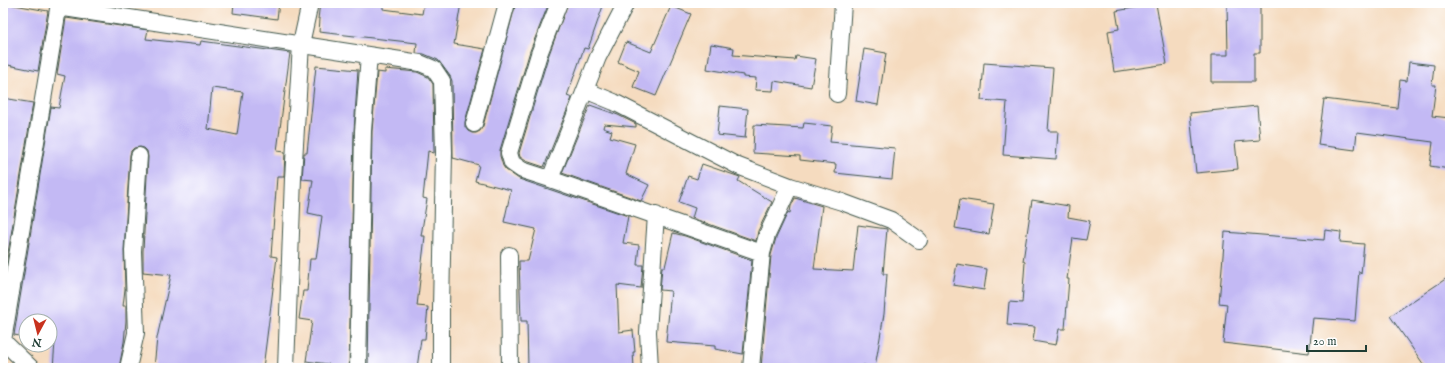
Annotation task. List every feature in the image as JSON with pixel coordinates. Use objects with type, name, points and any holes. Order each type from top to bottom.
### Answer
[{"type":"street","points":[[286,368],[293,178],[301,44],[310,3]]},
{"type":"street","points":[[474,124],[507,3]]},
{"type":"street","points":[[559,3],[539,54],[509,153],[512,163],[522,170],[656,215],[762,253]]},
{"type":"street","points":[[550,179],[598,57],[626,3]]},
{"type":"street","points":[[837,94],[843,3]]},
{"type":"street","points":[[31,368],[3,341],[59,5],[420,62],[434,69],[442,81],[444,152],[441,368]]},
{"type":"street","points":[[358,368],[363,131],[369,55]]},
{"type":"street","points":[[585,90],[614,102],[738,166],[790,186],[842,202],[891,220],[919,240]]},
{"type":"street","points":[[128,368],[136,333],[133,251],[139,156]]},
{"type":"street","points":[[751,368],[762,253],[767,236],[790,186]]},
{"type":"street","points":[[650,368],[648,332],[656,215]]},
{"type":"street","points":[[509,255],[510,368]]},
{"type":"building","points":[[3,3],[48,11],[38,71],[3,64]]},
{"type":"building","points":[[234,3],[279,3],[277,19],[233,13]]},
{"type":"building","points":[[320,3],[383,3],[383,9],[422,14],[424,3],[461,3],[454,44],[485,49],[465,122],[465,127],[468,131],[476,133],[480,131],[483,126],[516,3],[549,3],[530,51],[500,150],[500,156],[506,170],[519,179],[628,216],[623,243],[639,245],[637,265],[643,265],[641,288],[617,285],[619,332],[633,330],[635,352],[633,352],[634,368],[528,368],[527,321],[521,321],[519,261],[528,261],[536,229],[504,222],[511,190],[475,181],[479,165],[453,158],[452,81],[450,76],[438,60],[424,54],[416,53],[417,43],[319,32],[320,19],[318,19]]},
{"type":"building","points":[[568,3],[604,3],[588,49],[584,48],[567,96],[572,98],[544,167],[526,161],[520,157],[519,153],[548,57]]},
{"type":"building","points":[[1227,3],[1260,3],[1260,53],[1254,53],[1254,82],[1211,82],[1211,55],[1228,55]]},
{"type":"building","points":[[1156,4],[1167,64],[1114,72],[1108,31],[1119,29],[1116,11]]},
{"type":"building","points":[[671,6],[691,14],[656,96],[633,87],[639,71],[618,62],[626,42],[651,52]]},
{"type":"building","points":[[66,18],[148,30],[146,39],[200,45],[201,41],[290,53],[277,151],[285,152],[284,177],[277,177],[271,256],[277,257],[263,368],[154,368],[157,338],[171,275],[143,272],[148,157],[147,151],[140,147],[134,148],[130,155],[124,250],[125,289],[123,306],[126,306],[126,321],[119,368],[53,368],[54,353],[58,353],[58,313],[18,313],[18,336],[14,335],[51,107],[59,108],[65,76],[57,74]],"holes":[[[212,88],[243,92],[237,135],[208,129]]]},
{"type":"building","points":[[711,44],[734,48],[733,55],[795,60],[796,56],[816,59],[811,87],[774,81],[773,91],[755,90],[756,78],[743,77],[743,75],[707,69]]},
{"type":"building","points":[[864,49],[886,53],[878,105],[856,101]]},
{"type":"building","points":[[1409,62],[1434,65],[1432,85],[1436,85],[1432,116],[1450,118],[1450,169],[1430,166],[1433,142],[1357,132],[1355,150],[1318,145],[1324,99],[1397,108],[1400,80],[1407,81]]},
{"type":"building","points":[[984,63],[1053,68],[1048,131],[1058,131],[1056,159],[1003,155],[1007,102],[981,100]]},
{"type":"building","points":[[316,66],[358,70],[354,131],[349,367],[306,361],[312,321],[299,319],[303,291],[307,291],[310,259],[316,259],[322,216],[308,213],[313,180],[302,179],[304,153],[307,153]]},
{"type":"building","points":[[385,69],[417,72],[428,77],[433,84],[434,153],[428,151],[423,198],[427,199],[421,236],[425,236],[417,306],[428,307],[425,339],[421,339],[417,368],[368,368],[372,131],[377,72],[385,73]]},
{"type":"building","points":[[3,98],[33,103],[3,283]]},
{"type":"building","points":[[590,105],[618,115],[636,124],[636,127],[604,124],[603,128],[612,131],[610,137],[635,144],[626,174],[649,185],[641,201],[562,173]]},
{"type":"building","points":[[720,106],[748,109],[745,138],[717,135]]},
{"type":"building","points":[[1257,106],[1260,140],[1235,142],[1238,169],[1196,173],[1190,113]]},
{"type":"building","points":[[804,123],[832,126],[830,142],[895,148],[892,179],[835,173],[836,164],[800,160],[800,156],[753,153],[754,125],[803,128]]},
{"type":"building","points":[[702,164],[740,177],[738,181],[772,202],[758,231],[756,241],[692,218],[695,208],[679,202],[688,176],[697,179]]},
{"type":"building","points":[[795,198],[822,206],[814,269],[853,271],[858,225],[887,229],[883,274],[887,274],[884,314],[875,367],[863,365],[863,368],[761,368],[771,255],[776,238],[788,212],[790,213],[791,206]]},
{"type":"building","points":[[960,199],[994,204],[989,234],[955,228]]},
{"type":"building","points":[[1032,200],[1069,206],[1068,217],[1090,221],[1086,240],[1073,238],[1067,279],[1069,279],[1065,329],[1059,329],[1056,345],[1033,341],[1035,327],[1007,325],[1009,302],[1022,303],[1025,262],[1023,261]]},
{"type":"building","points":[[1325,230],[1341,232],[1340,242],[1364,244],[1361,274],[1359,271],[1355,321],[1313,318],[1309,353],[1223,343],[1227,304],[1219,303],[1225,232],[1324,240]]},
{"type":"building","points":[[673,233],[752,260],[743,354],[715,349],[715,346],[666,342],[671,291],[660,290],[662,267],[665,267]]},
{"type":"building","points":[[957,264],[987,269],[984,290],[953,285]]},
{"type":"building","points":[[1450,276],[1450,368],[1426,368],[1390,316]]}]
